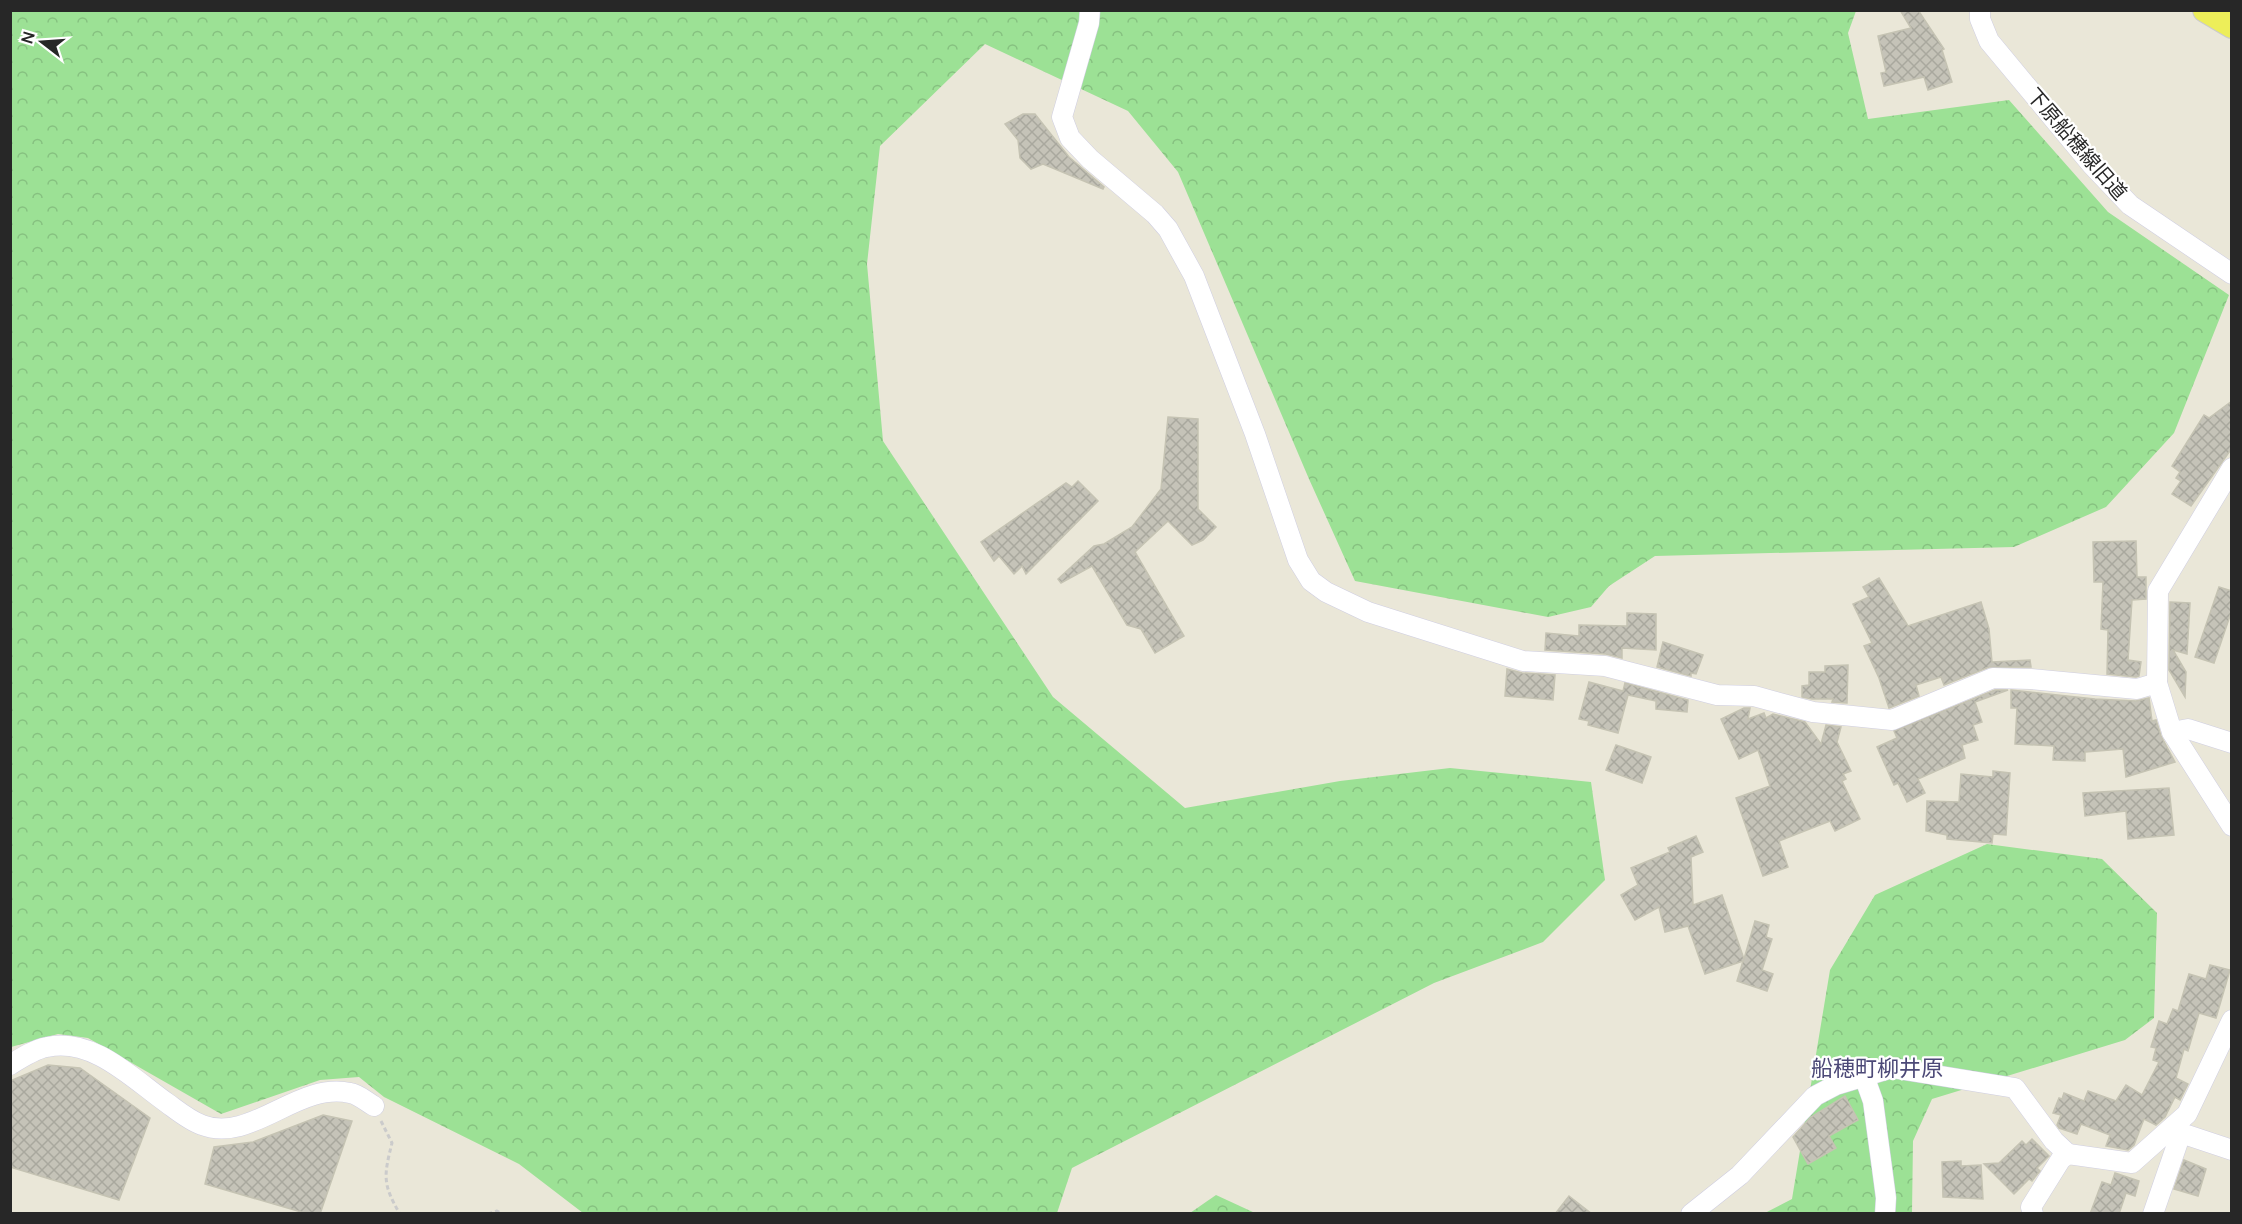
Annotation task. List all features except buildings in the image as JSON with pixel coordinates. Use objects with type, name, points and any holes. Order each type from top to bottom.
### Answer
[{"type":"main road","points":[[2205,10],[2232,26]]},
{"type":"street","points":[[1090,10],[1089,23],[1062,117],[1070,138],[1090,159],[1155,214],[1168,229],[1194,276],[1255,434],[1298,560],[1311,581],[1326,592],[1368,612],[1523,661],[1605,666],[1717,695],[1754,696],[1813,712],[1892,720],[1993,678],[2031,679],[2137,689],[2157,683]]},
{"type":"street","name":"下原船穂線旧道","points":[[1980,10],[1980,19],[1989,40],[2092,165],[2130,205],[2232,274]]},
{"type":"street","points":[[2232,468],[2158,591],[2157,683],[2172,732],[2232,826]]},
{"type":"street","points":[[2172,732],[2188,729],[2231,739]]},
{"type":"street","points":[[2153,1214],[2177,1129],[2187,1114],[2231,1024]]},
{"type":"street","points":[[10,1065],[46,1047],[66,1045],[93,1051],[185,1116],[202,1125],[221,1130],[240,1126],[317,1092],[352,1093],[374,1106]]},
{"type":"street","points":[[1691,1214],[1740,1175],[1815,1096],[1836,1085],[1892,1068],[2015,1088],[2054,1141],[2068,1154],[2132,1163],[2177,1129]]},
{"type":"street","points":[[1864,1076],[1873,1101],[1886,1198],[1885,1214]]},
{"type":"street","points":[[2177,1129],[2232,1150]]},
{"type":"street","points":[[2032,1214],[2031,1207],[2061,1159],[2068,1154]]},
{"type":"path","points":[[374,1106],[392,1143],[384,1175],[388,1194],[400,1214]]},
{"type":"path","points":[[488,1214],[497,1211],[502,1214]]},
{"type":"green space","points":[[11,11],[1856,11],[1848,33],[1868,119],[2009,100],[2108,212],[2229,295],[2174,433],[2106,507],[2014,547],[1655,556],[1609,586],[1591,607],[1548,617],[1355,581],[1178,172],[1128,111],[985,44],[880,146],[867,264],[883,441],[1053,697],[1185,808],[1340,781],[1450,768],[1591,782],[1605,880],[1543,942],[1434,983],[1072,1168],[1057,1213],[583,1213],[519,1164],[384,1097],[359,1077],[320,1080],[221,1114],[88,1038],[58,1034],[11,1047]]},
{"type":"green space","points":[[1987,844],[2102,859],[2157,913],[2154,1018],[2125,1040],[1932,1099],[1913,1141],[1912,1213],[1763,1214],[1792,1199],[1830,970],[1875,895]]},
{"type":"green space","points":[[1216,1195],[1255,1213],[1190,1213]]},
{"type":"district","name":"船穂町柳井原","points":[[1877,1068]]}]
